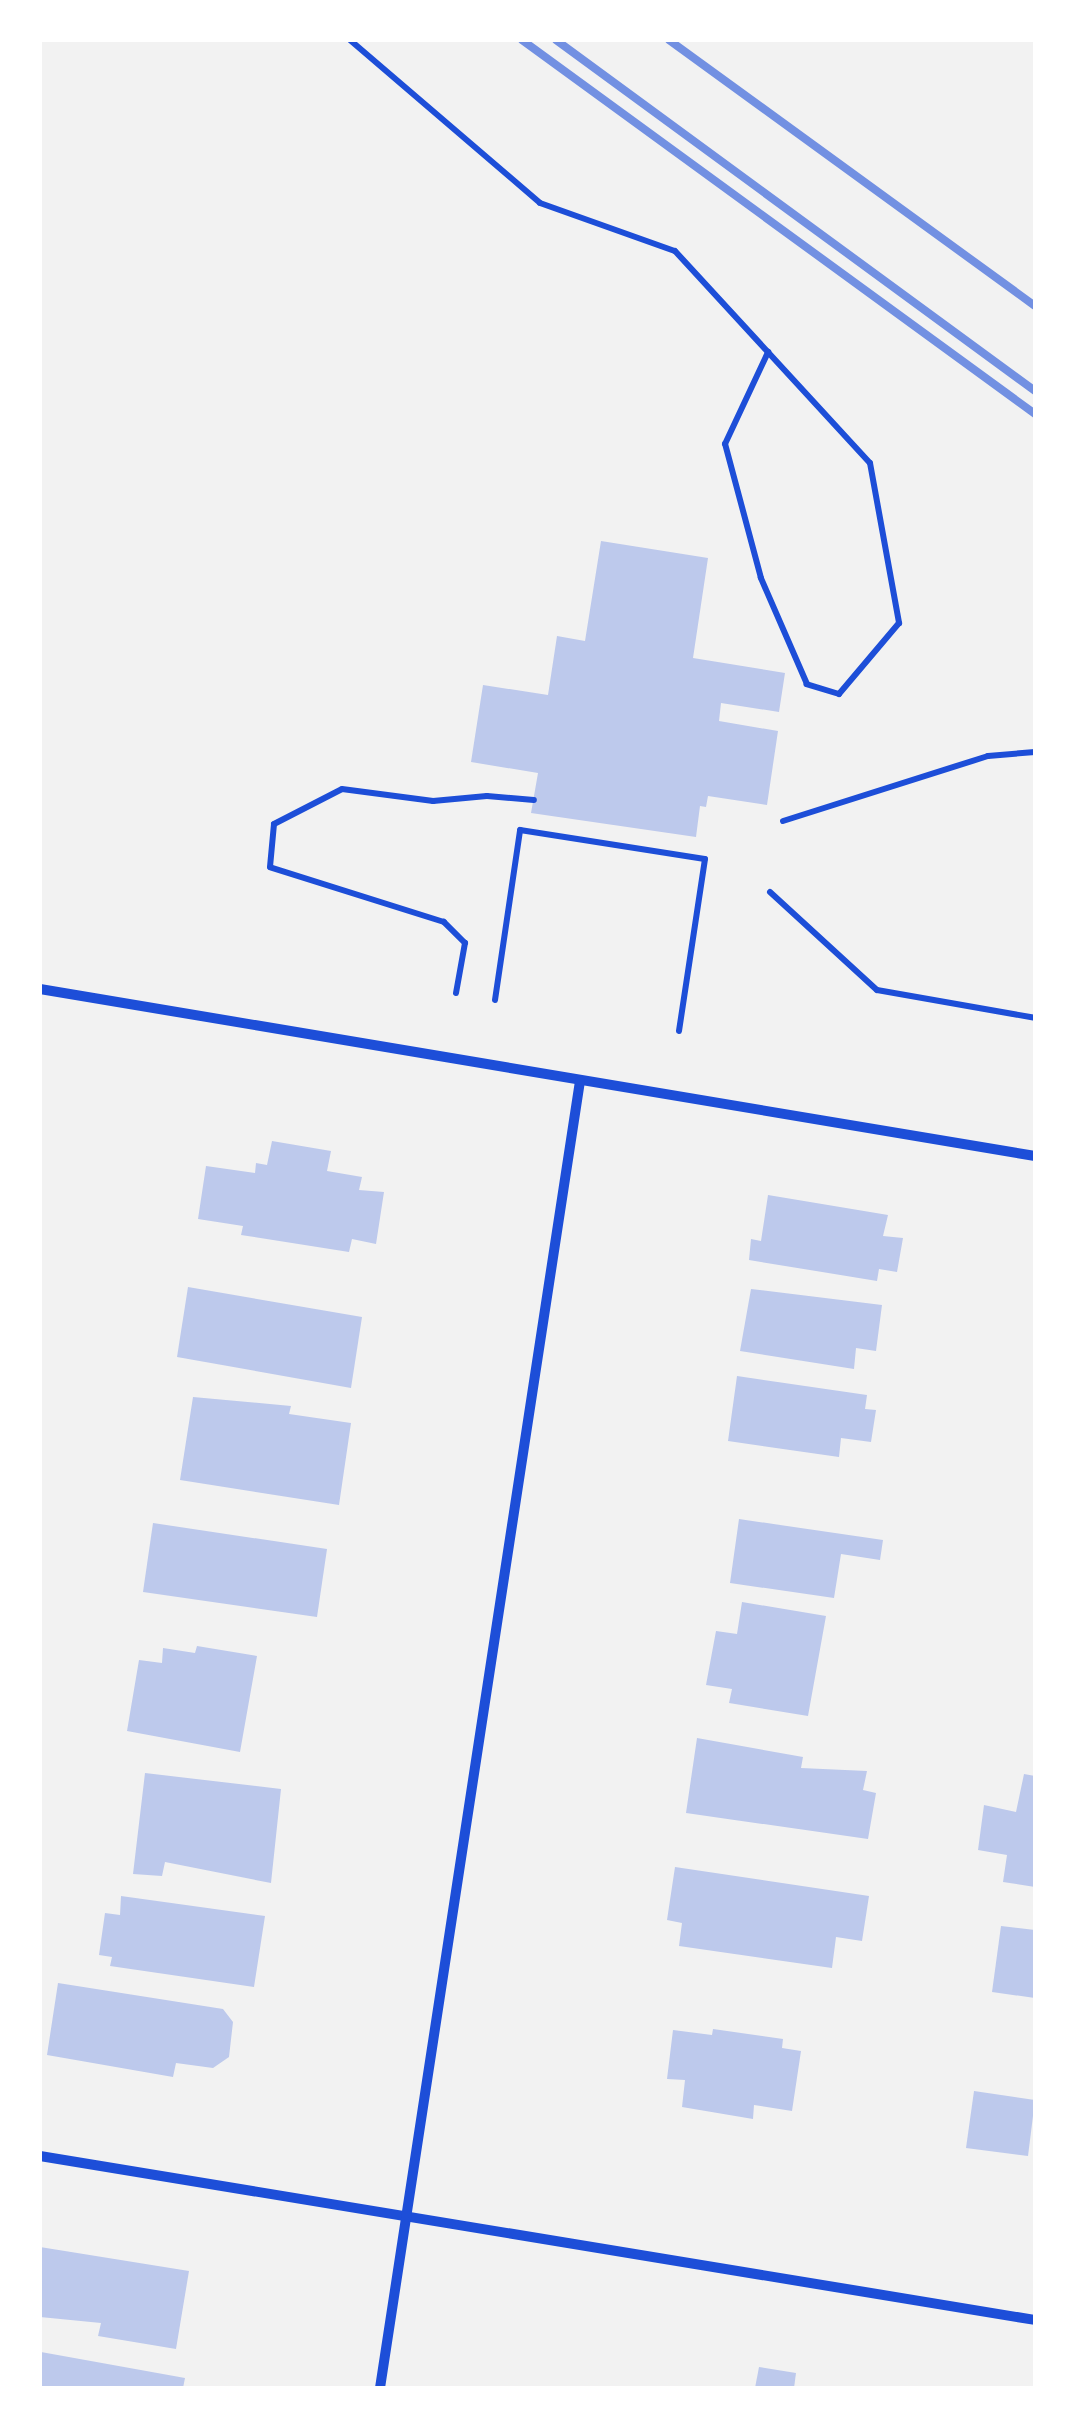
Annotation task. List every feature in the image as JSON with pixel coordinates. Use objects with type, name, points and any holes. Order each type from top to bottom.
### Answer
[{"type":"street","points":[[40,989],[1035,1156]]},
{"type":"street","points":[[380,2388],[580,1081]]},
{"type":"street","points":[[40,2156],[406,2220],[1035,2320]]},
{"type":"path","points":[[350,40],[540,203],[675,251],[768,352],[870,463],[899,623],[839,694],[807,684],[761,578],[725,444],[768,352]]},
{"type":"path","points":[[783,821],[988,756],[1035,752]]},
{"type":"path","points":[[456,994],[464,943],[444,922],[270,867],[274,824],[342,789],[432,802],[487,796],[534,800]]},
{"type":"path","points":[[495,1000],[520,830],[706,859],[680,1031]]},
{"type":"path","points":[[770,892],[877,990],[1035,1018]]},
{"type":"building","points":[[601,541],[708,558],[693,658],[785,673],[779,712],[721,703],[719,721],[778,731],[767,805],[708,796],[706,807],[700,806],[696,837],[531,813],[538,773],[471,762],[483,685],[548,695],[557,636],[585,641]]},
{"type":"building","points":[[272,1141],[331,1151],[327,1171],[362,1177],[359,1190],[384,1192],[376,1244],[352,1239],[349,1252],[241,1235],[243,1226],[198,1219],[206,1166],[255,1173],[256,1163],[267,1165]]},
{"type":"building","points":[[768,1195],[888,1215],[883,1236],[903,1238],[897,1272],[879,1269],[877,1281],[749,1260],[751,1239],[761,1241]]},
{"type":"building","points":[[188,1287],[362,1317],[351,1388],[177,1357]]},
{"type":"building","points":[[751,1289],[882,1305],[876,1351],[856,1348],[854,1369],[740,1351]]},
{"type":"building","points":[[737,1376],[867,1395],[865,1409],[876,1410],[871,1442],[841,1438],[839,1457],[728,1441]]},
{"type":"building","points":[[193,1397],[291,1406],[289,1414],[351,1423],[339,1505],[180,1480]]},
{"type":"building","points":[[739,1519],[883,1540],[880,1560],[841,1554],[834,1598],[730,1583]]},
{"type":"building","points":[[153,1523],[327,1549],[317,1617],[143,1592]]},
{"type":"building","points":[[742,1602],[826,1616],[808,1716],[729,1703],[732,1689],[706,1685],[716,1631],[737,1634]]},
{"type":"building","points":[[197,1646],[257,1656],[240,1752],[127,1731],[139,1660],[162,1663],[163,1648],[195,1653]]},
{"type":"building","points":[[697,1738],[803,1757],[801,1768],[867,1771],[863,1790],[876,1793],[868,1839],[686,1813]]},
{"type":"building","points":[[145,1773],[281,1789],[271,1883],[165,1862],[162,1876],[133,1874]]},
{"type":"building","points":[[1024,1774],[1035,1776],[1035,1887],[1003,1882],[1007,1855],[978,1850],[984,1805],[1016,1812]]},
{"type":"building","points":[[675,1867],[869,1896],[862,1941],[836,1937],[832,1968],[679,1946],[682,1923],[667,1920]]},
{"type":"building","points":[[121,1896],[265,1916],[254,1987],[110,1966],[112,1957],[99,1955],[105,1913],[120,1915]]},
{"type":"building","points":[[1001,1926],[1035,1930],[1035,1998],[992,1992]]},
{"type":"building","points":[[58,1983],[223,2009],[233,2022],[229,2057],[213,2068],[176,2063],[173,2077],[47,2055]]},
{"type":"building","points":[[713,2029],[783,2039],[782,2048],[801,2051],[792,2111],[754,2105],[753,2119],[682,2107],[685,2080],[667,2079],[673,2030],[712,2035]]},
{"type":"building","points":[[974,2091],[1035,2100],[1028,2156],[966,2148]]},
{"type":"building","points":[[40,2247],[189,2271],[176,2349],[98,2336],[101,2323],[40,2317]]},
{"type":"building","points":[[41,2352],[185,2378],[183,2388],[40,2388]]},
{"type":"building","points":[[759,2367],[796,2373],[794,2388],[755,2388]]},
{"type":"railway","points":[[522,40],[1035,414]]},
{"type":"railway","points":[[556,40],[1035,391]]},
{"type":"railway","points":[[669,40],[1035,306]]}]
